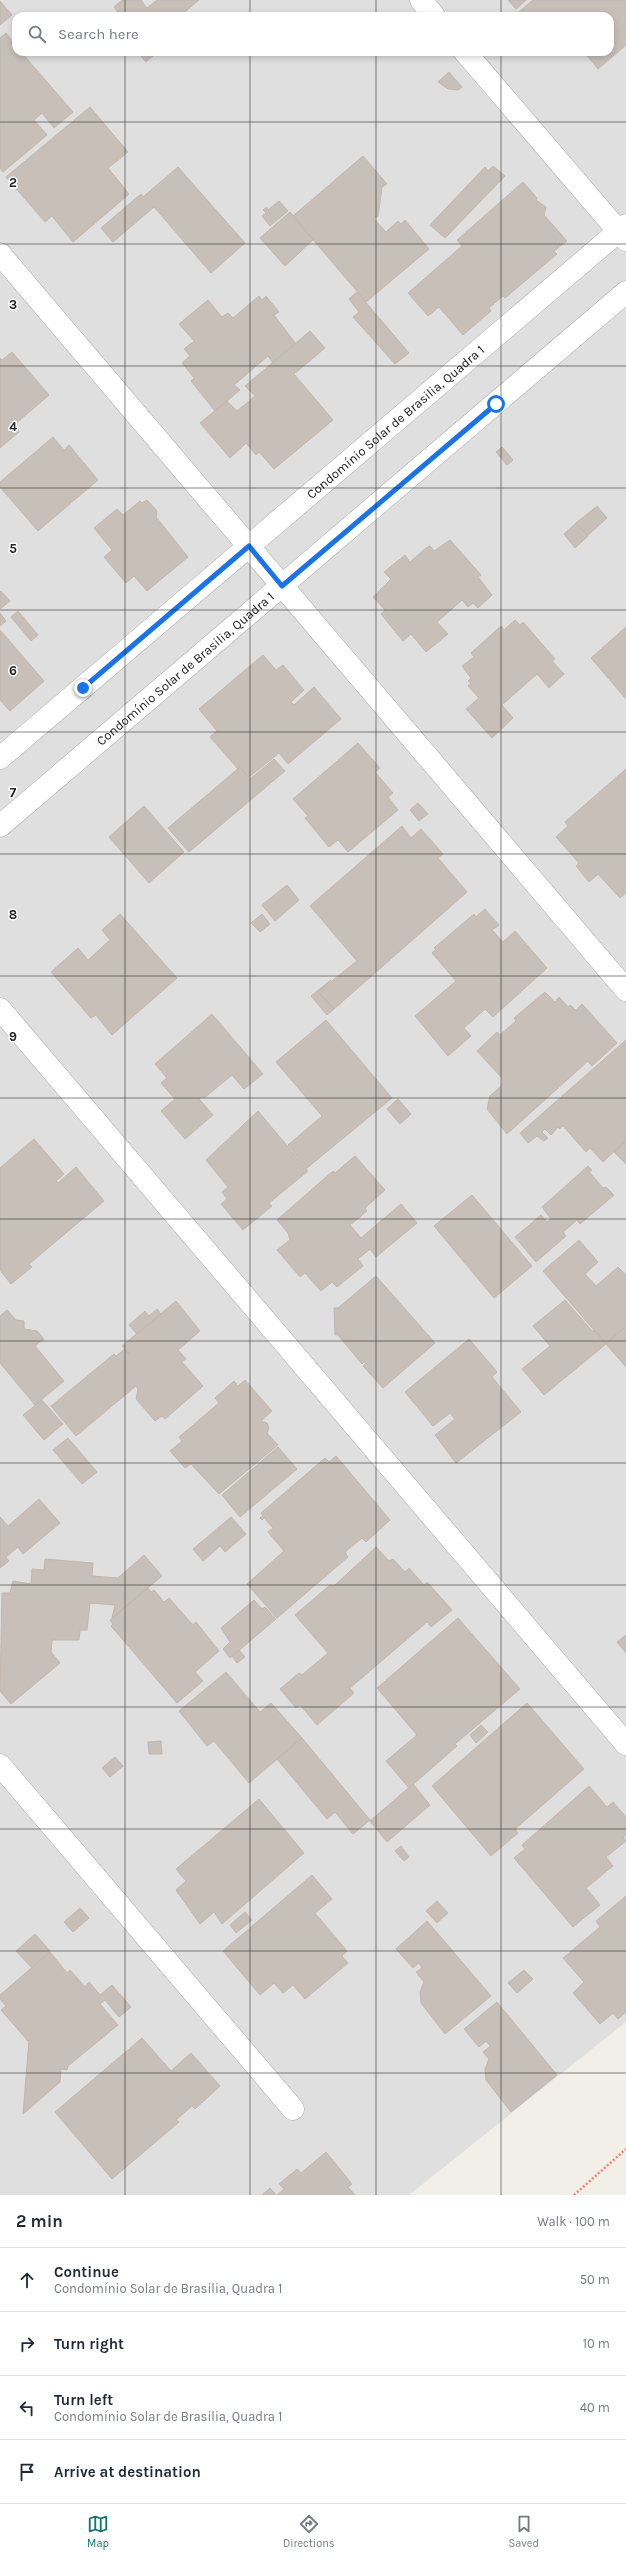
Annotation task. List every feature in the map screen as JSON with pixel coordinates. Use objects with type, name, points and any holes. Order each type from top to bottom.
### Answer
[{"type":"street","points":[[421,0],[431,12]]},
{"type":"street","points":[[469,56],[624,232]]},
{"type":"street","name":"Condomínio Solar de Brasilia, Quadra 1","points":[[0,758],[249,546],[624,232]]},
{"type":"street","points":[[0,254],[626,990]]},
{"type":"street","name":"Condomínio Solar de Brasilia, Quadra 1","points":[[0,826],[626,292]]},
{"type":"street","points":[[0,1009],[626,1744]]},
{"type":"street","points":[[0,1765],[293,2109]]},
{"type":"path","points":[[574,2195],[626,2149]]},
{"type":"shaded area","points":[[0,0],[626,0],[626,2022],[409,2195],[0,2195]]},
{"type":"building","points":[[122,0],[141,0],[147,8],[157,0],[199,0],[185,12],[118,12],[114,7]]},
{"type":"building","points":[[508,0],[526,0],[516,9]]},
{"type":"building","points":[[533,0],[626,0],[626,45],[614,55],[614,12],[519,12]]},
{"type":"building","points":[[0,1],[12,15],[0,25]]},
{"type":"building","points":[[6,33],[12,41],[12,56],[24,56],[73,112],[54,128],[42,113],[34,120],[47,135],[3,172],[0,168],[0,38]]},
{"type":"building","points":[[141,56],[153,56],[146,62]]},
{"type":"building","points":[[587,56],[613,56],[598,69]]},
{"type":"building","points":[[449,72],[462,87],[458,90],[448,89],[438,82]]},
{"type":"building","points":[[90,107],[128,152],[108,168],[129,194],[73,242],[52,216],[45,222],[6,177]]},
{"type":"building","points":[[363,156],[387,184],[382,187],[378,216],[374,219],[386,232],[398,221],[401,224],[405,220],[429,249],[366,302],[293,216]]},
{"type":"building","points":[[493,166],[505,176],[445,238],[430,225],[485,167],[488,171]]},
{"type":"building","points":[[178,167],[245,243],[211,273],[154,207],[113,242],[101,228],[141,194],[143,197]]},
{"type":"building","points":[[523,182],[537,198],[536,200],[546,207],[544,215],[567,241],[554,251],[557,254],[505,298],[503,296],[489,308],[491,311],[463,335],[439,307],[428,316],[408,293],[462,246],[457,240]]},
{"type":"building","points":[[279,201],[288,211],[270,226],[262,216],[266,213],[263,210],[267,207],[268,210]]},
{"type":"building","points":[[290,212],[313,240],[285,266],[260,238]]},
{"type":"building","points":[[357,292],[409,353],[395,364],[353,317],[359,312],[349,299]]},
{"type":"building","points":[[259,296],[262,300],[266,296],[279,312],[274,315],[296,344],[273,363],[268,356],[234,385],[240,390],[215,411],[191,381],[194,378],[182,363],[190,356],[184,349],[194,341],[179,324],[208,300],[222,317],[228,313],[233,318]]},
{"type":"building","points":[[310,331],[325,348],[294,374],[333,420],[274,469],[259,452],[256,455],[246,443],[230,458],[200,423],[227,401],[237,411],[255,396],[245,386]]},
{"type":"building","points":[[12,352],[49,395],[14,425],[19,432],[0,448],[0,358],[2,360]]},
{"type":"building","points":[[53,437],[64,450],[69,445],[98,480],[38,531],[0,487],[0,482]]},
{"type":"building","points":[[502,447],[513,460],[507,465],[496,452]]},
{"type":"building","points":[[147,500],[157,511],[156,517],[188,557],[147,591],[134,576],[126,583],[104,557],[112,550],[94,528],[117,509],[123,515],[140,501],[142,503]]},
{"type":"building","points":[[597,506],[607,518],[587,536],[576,523]]},
{"type":"building","points":[[576,523],[588,536],[575,548],[564,534]]},
{"type":"building","points":[[450,540],[481,575],[478,577],[492,595],[478,608],[473,603],[468,607],[462,600],[437,622],[448,634],[426,652],[411,634],[403,641],[381,614],[385,610],[373,597],[391,579],[384,572],[405,555],[410,562],[426,548],[430,546],[434,551]]},
{"type":"building","points":[[1,591],[10,601],[0,609],[0,592]]},
{"type":"building","points":[[18,611],[38,635],[31,641],[11,617]]},
{"type":"building","points":[[0,613],[6,621],[0,626]]},
{"type":"building","points":[[515,620],[520,625],[523,622],[555,659],[552,661],[564,674],[549,688],[537,674],[502,705],[513,718],[492,738],[466,709],[479,698],[468,686],[471,683],[468,681],[471,678],[462,666],[474,657],[471,653],[501,626],[504,630]]},
{"type":"building","points":[[626,627],[626,699],[591,658]]},
{"type":"building","points":[[0,630],[44,681],[10,711],[0,700]]},
{"type":"building","points":[[263,655],[276,670],[283,665],[304,690],[291,702],[294,705],[314,687],[341,719],[288,764],[279,753],[249,777],[240,767],[238,769],[210,737],[217,731],[199,709]]},
{"type":"building","points":[[358,743],[380,768],[375,772],[393,793],[388,797],[398,810],[348,852],[338,840],[329,847],[305,818],[308,816],[293,799]]},
{"type":"building","points":[[274,759],[285,771],[189,852],[168,828],[240,767],[250,779]]},
{"type":"building","points":[[626,769],[626,893],[620,898],[598,874],[589,882],[576,866],[579,863],[556,837],[568,826],[565,822]]},
{"type":"building","points":[[418,803],[428,814],[419,821],[410,810]]},
{"type":"building","points":[[144,806],[184,852],[149,883],[109,837]]},
{"type":"building","points":[[402,826],[411,838],[421,829],[443,854],[438,858],[467,892],[334,1009],[318,992],[357,961],[310,906]]},
{"type":"building","points":[[287,885],[299,900],[275,921],[262,905]]},
{"type":"building","points":[[485,909],[499,925],[492,930],[503,942],[515,931],[547,968],[493,1017],[485,1009],[464,1028],[471,1036],[448,1056],[415,1016],[456,981],[432,953],[436,949],[434,948],[474,914],[476,917]]},
{"type":"building","points":[[120,914],[177,978],[112,1035],[96,1015],[91,1018],[51,972],[78,948],[88,960],[110,940],[102,930]]},
{"type":"building","points":[[262,914],[270,924],[260,932],[251,923]]},
{"type":"building","points":[[331,980],[318,992],[334,1009],[327,1015],[311,996]]},
{"type":"building","points":[[545,992],[555,1002],[559,997],[568,1007],[570,1005],[576,1010],[582,1004],[617,1043],[592,1066],[588,1061],[507,1134],[487,1109],[490,1096],[502,1085],[502,1078],[477,1051],[497,1032],[500,1035],[516,1021],[514,1018]]},
{"type":"building","points":[[212,1014],[263,1074],[244,1089],[232,1075],[204,1098],[203,1096],[199,1099],[213,1115],[185,1139],[161,1111],[175,1099],[161,1083],[167,1078],[155,1064]]},
{"type":"building","points":[[326,1020],[392,1098],[307,1168],[288,1145],[322,1116],[276,1062]]},
{"type":"building","points":[[626,1040],[626,1140],[603,1162],[590,1148],[586,1152],[563,1126],[560,1129],[558,1127],[551,1135],[545,1129],[542,1132],[548,1138],[544,1141],[537,1136],[528,1143],[520,1133]]},
{"type":"building","points":[[398,1099],[411,1114],[400,1124],[387,1109]]},
{"type":"building","points":[[258,1111],[308,1171],[269,1203],[272,1206],[243,1230],[221,1204],[227,1199],[222,1192],[228,1187],[206,1160]]},
{"type":"building","points":[[34,1139],[64,1174],[56,1181],[58,1183],[76,1167],[104,1201],[29,1264],[32,1267],[11,1284],[0,1270],[0,1168]]},
{"type":"building","points":[[626,1141],[626,1164],[614,1152]]},
{"type":"building","points":[[355,1156],[385,1190],[365,1208],[367,1211],[350,1225],[361,1238],[401,1204],[417,1223],[376,1257],[370,1249],[358,1259],[363,1266],[337,1287],[332,1282],[321,1291],[305,1273],[300,1277],[277,1250],[290,1240],[288,1233],[277,1220],[333,1171],[335,1173]]},
{"type":"building","points":[[588,1166],[592,1170],[589,1172],[603,1188],[606,1187],[614,1195],[580,1224],[577,1220],[563,1232],[566,1236],[536,1262],[515,1237],[541,1215],[547,1222],[551,1219],[542,1207]]},
{"type":"building","points":[[472,1195],[532,1266],[494,1298],[434,1226]]},
{"type":"building","points":[[579,1240],[598,1262],[585,1274],[596,1286],[618,1267],[626,1275],[626,1326],[606,1344],[543,1271]]},
{"type":"building","points":[[376,1276],[435,1343],[383,1388],[363,1366],[366,1363],[364,1362],[362,1364],[338,1335],[335,1335],[334,1308],[338,1308]]},
{"type":"building","points":[[565,1300],[592,1331],[594,1330],[606,1344],[544,1395],[522,1369],[550,1346],[533,1326]]},
{"type":"building","points":[[176,1301],[200,1331],[178,1350],[186,1359],[182,1362],[203,1386],[165,1419],[162,1416],[155,1421],[136,1399],[138,1389],[136,1386],[76,1436],[51,1406],[114,1354],[116,1356],[125,1349],[122,1346]]},
{"type":"building","points":[[157,1309],[161,1314],[137,1334],[129,1325],[145,1311],[149,1316]]},
{"type":"building","points":[[7,1310],[16,1320],[24,1321],[24,1329],[37,1331],[44,1339],[35,1346],[64,1381],[35,1405],[0,1363],[0,1316]]},
{"type":"building","points":[[626,1326],[626,1367],[606,1344]]},
{"type":"building","points":[[469,1339],[497,1372],[492,1377],[521,1412],[456,1463],[435,1435],[455,1419],[450,1413],[433,1426],[405,1392]]},
{"type":"building","points":[[245,1380],[272,1411],[261,1421],[267,1423],[269,1428],[267,1433],[278,1445],[219,1494],[191,1464],[185,1468],[170,1451],[182,1441],[179,1437],[219,1403],[215,1398],[234,1381],[238,1386]]},
{"type":"building","points":[[42,1400],[63,1424],[44,1440],[23,1415]]},
{"type":"building","points":[[68,1438],[97,1472],[82,1484],[53,1450]]},
{"type":"building","points":[[278,1447],[297,1469],[240,1517],[222,1495]]},
{"type":"building","points":[[336,1456],[390,1520],[366,1542],[362,1538],[345,1552],[348,1557],[277,1618],[247,1584],[284,1551],[268,1532],[273,1528],[264,1518],[262,1520],[260,1518],[263,1516],[261,1513],[325,1458],[329,1462]]},
{"type":"building","points":[[39,1499],[60,1523],[23,1554],[18,1547],[6,1557],[9,1561],[0,1568],[0,1517],[8,1526]]},
{"type":"building","points":[[231,1517],[246,1534],[225,1552],[220,1546],[203,1561],[193,1549]]},
{"type":"building","points":[[376,1547],[389,1561],[393,1559],[405,1572],[409,1568],[424,1585],[427,1582],[452,1610],[431,1627],[427,1622],[350,1688],[354,1693],[317,1725],[300,1705],[296,1708],[280,1689],[299,1673],[302,1675],[328,1653],[295,1615],[330,1585],[334,1586]]},
{"type":"building","points":[[144,1555],[162,1576],[112,1618],[115,1605],[90,1603],[87,1630],[80,1630],[79,1640],[52,1640],[51,1652],[60,1663],[11,1704],[0,1691],[2,1593],[10,1593],[13,1581],[31,1584],[32,1569],[44,1570],[45,1559],[93,1563],[92,1576],[118,1578]]},
{"type":"building","points":[[148,1588],[151,1592],[154,1590],[164,1602],[169,1598],[193,1625],[196,1622],[219,1651],[195,1672],[203,1681],[177,1703],[111,1626],[113,1624],[110,1620]]},
{"type":"building","points":[[254,1600],[262,1609],[265,1607],[276,1619],[230,1658],[223,1649],[230,1642],[221,1628]]},
{"type":"building","points":[[458,1618],[520,1689],[455,1744],[457,1746],[409,1788],[386,1761],[417,1735],[377,1688]]},
{"type":"building","points":[[626,1635],[626,1653],[617,1642]]},
{"type":"building","points":[[239,1650],[245,1657],[237,1663],[232,1656]]},
{"type":"building","points":[[226,1672],[260,1712],[271,1703],[302,1738],[249,1783],[214,1741],[207,1746],[179,1711]]},
{"type":"building","points":[[527,1703],[584,1769],[515,1829],[518,1833],[491,1856],[432,1786]]},
{"type":"building","points":[[481,1725],[488,1732],[476,1743],[470,1735]]},
{"type":"building","points":[[302,1738],[370,1820],[353,1834],[335,1812],[327,1819],[277,1759]]},
{"type":"building","points":[[161,1741],[162,1754],[149,1754],[148,1742]]},
{"type":"building","points":[[115,1757],[123,1766],[110,1777],[102,1768]]},
{"type":"building","points":[[413,1784],[430,1805],[387,1842],[370,1821]]},
{"type":"building","points":[[589,1786],[607,1807],[613,1802],[626,1817],[626,1835],[623,1837],[626,1841],[606,1857],[613,1866],[586,1888],[600,1905],[573,1927],[514,1858],[525,1849],[522,1845]]},
{"type":"building","points":[[259,1799],[304,1853],[222,1924],[214,1912],[200,1924],[176,1890],[186,1881],[176,1869]]},
{"type":"building","points":[[401,1846],[409,1857],[404,1861],[395,1851]]},
{"type":"building","points":[[312,1875],[332,1899],[315,1913],[347,1951],[342,1956],[348,1963],[305,1999],[293,1985],[283,1993],[274,1983],[260,1995],[223,1951]]},
{"type":"building","points":[[626,1896],[626,2012],[618,2019],[613,2013],[600,2024],[573,1993],[584,1982],[563,1958],[600,1927],[596,1921]]},
{"type":"building","points":[[437,1901],[448,1913],[437,1923],[426,1911]]},
{"type":"building","points":[[80,1908],[89,1918],[73,1932],[64,1922]]},
{"type":"building","points":[[245,1912],[252,1920],[236,1933],[230,1925]]},
{"type":"building","points":[[427,1921],[491,1996],[445,2034],[421,2003],[420,1992],[424,1982],[416,1972],[422,1968],[419,1963],[413,1968],[396,1949]]},
{"type":"building","points":[[35,1934],[50,1951],[32,1968],[16,1951]]},
{"type":"building","points":[[50,1952],[67,1973],[70,1970],[85,1987],[89,1982],[100,1995],[112,1985],[131,2007],[119,2017],[105,2000],[100,2004],[118,2025],[68,2066],[67,2070],[61,2069],[60,2082],[23,2114],[29,2040],[28,2041],[1,2010],[6,2006],[0,1999],[0,1995]]},
{"type":"building","points":[[524,1970],[533,1979],[517,1993],[508,1983]]},
{"type":"building","points":[[497,2002],[557,2075],[511,2112],[486,2080],[485,2069],[489,2059],[483,2052],[490,2046],[486,2041],[479,2047],[464,2029]]},
{"type":"building","points":[[142,2038],[171,2071],[191,2053],[220,2086],[195,2109],[192,2106],[176,2120],[179,2122],[112,2179],[55,2112]]},
{"type":"building","points":[[326,2152],[352,2184],[348,2187],[355,2195],[277,2195],[284,2189],[279,2184],[297,2169],[301,2173]]},
{"type":"building","points":[[270,2188],[276,2195],[262,2195]]},
{"type":"route","points":[[83,688],[249,546],[282,586],[496,404]]}]
